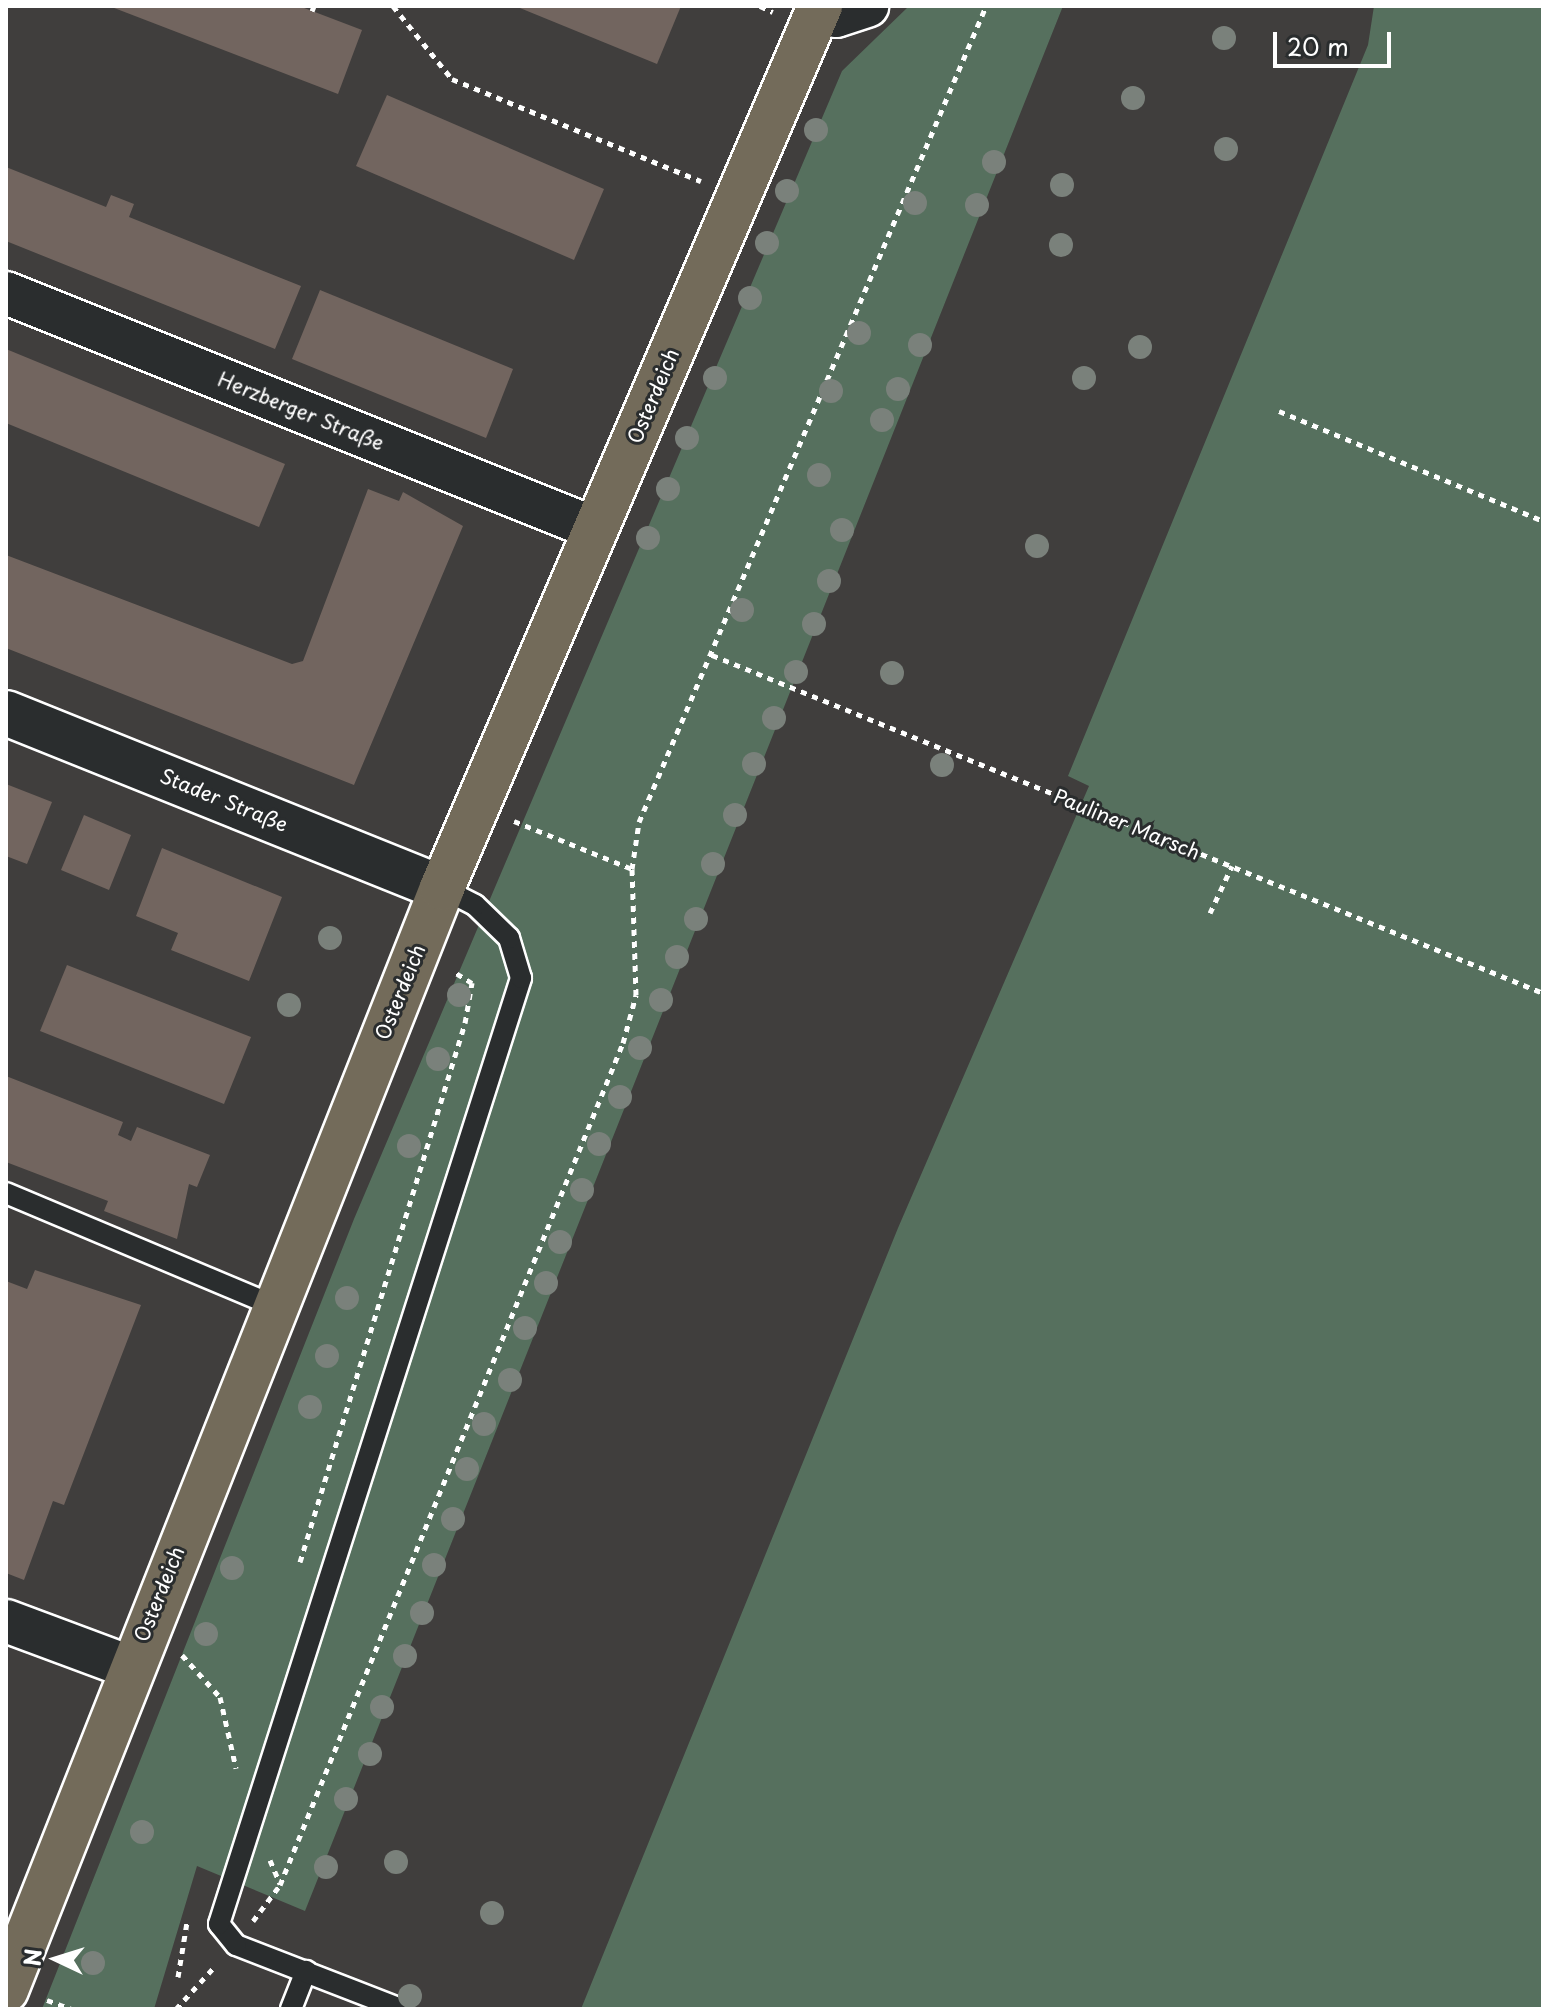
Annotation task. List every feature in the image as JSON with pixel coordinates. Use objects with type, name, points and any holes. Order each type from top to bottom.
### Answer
[{"type":"main road","name":"Osterdeich","points":[[23,1994],[130,1667],[273,1305],[442,888],[819,8]]},
{"type":"street","points":[[819,8],[836,16],[867,6]]},
{"type":"street","name":"Herzberger Straße","points":[[6,293],[596,529]]},
{"type":"street","name":"Stader Straße","points":[[6,713],[442,888]]},
{"type":"street","points":[[6,1621],[130,1667]]},
{"type":"lane","points":[[401,2009],[236,1945],[219,1924],[521,978],[509,938],[475,905],[442,888]]},
{"type":"lane","points":[[6,1193],[273,1305]]},
{"type":"lane","points":[[291,2009],[306,1971]]},
{"type":"path","points":[[393,6],[452,79],[738,196]]},
{"type":"path","points":[[176,2009],[236,1945],[280,1885],[623,1043],[636,995],[632,869],[639,822],[986,6]]},
{"type":"path","points":[[1279,411],[1543,521]]},
{"type":"path","name":"Pauliner Marsch","points":[[712,655],[1543,993]]},
{"type":"path","points":[[510,819],[632,869]]},
{"type":"path","points":[[1210,913],[1232,866]]},
{"type":"path","points":[[296,1573],[465,1023],[472,983],[448,968]]},
{"type":"path","points":[[231,1780],[241,1751]]},
{"type":"path","points":[[178,1977],[191,1908]]},
{"type":"path","points":[[23,1994],[72,2009]]},
{"type":"green space","points":[[909,6],[1063,6],[305,1911],[197,1866],[154,2009],[42,2009],[354,1219],[842,71]]},
{"type":"green space","points":[[1374,6],[1543,6],[1543,2009],[581,2009],[898,1228],[1089,786],[1068,776],[1368,45]]},
{"type":"building","points":[[109,6],[299,6],[362,30],[338,94]]},
{"type":"building","points":[[515,6],[681,6],[657,64]]},
{"type":"building","points":[[387,95],[604,189],[574,260],[356,166]]},
{"type":"building","points":[[6,167],[106,207],[111,195],[134,204],[129,217],[301,286],[275,349],[6,241]]},
{"type":"building","points":[[320,290],[513,369],[486,438],[292,359]]},
{"type":"building","points":[[6,349],[285,464],[259,527],[6,423]]},
{"type":"building","points":[[368,489],[399,501],[403,492],[463,526],[354,785],[6,648],[6,555],[292,664],[303,661]]},
{"type":"building","points":[[6,784],[52,802],[27,864],[6,856]]},
{"type":"building","points":[[84,815],[131,835],[109,890],[61,870]]},
{"type":"building","points":[[162,848],[282,897],[249,981],[171,950],[178,933],[136,916]]},
{"type":"building","points":[[67,965],[251,1037],[224,1104],[40,1031]]},
{"type":"building","points":[[6,1076],[123,1122],[118,1135],[131,1141],[137,1127],[210,1155],[197,1187],[189,1184],[177,1239],[104,1211],[108,1201],[6,1162]]},
{"type":"building","points":[[35,1270],[141,1305],[64,1505],[53,1501],[24,1580],[6,1573],[6,1281],[27,1289]]}]
